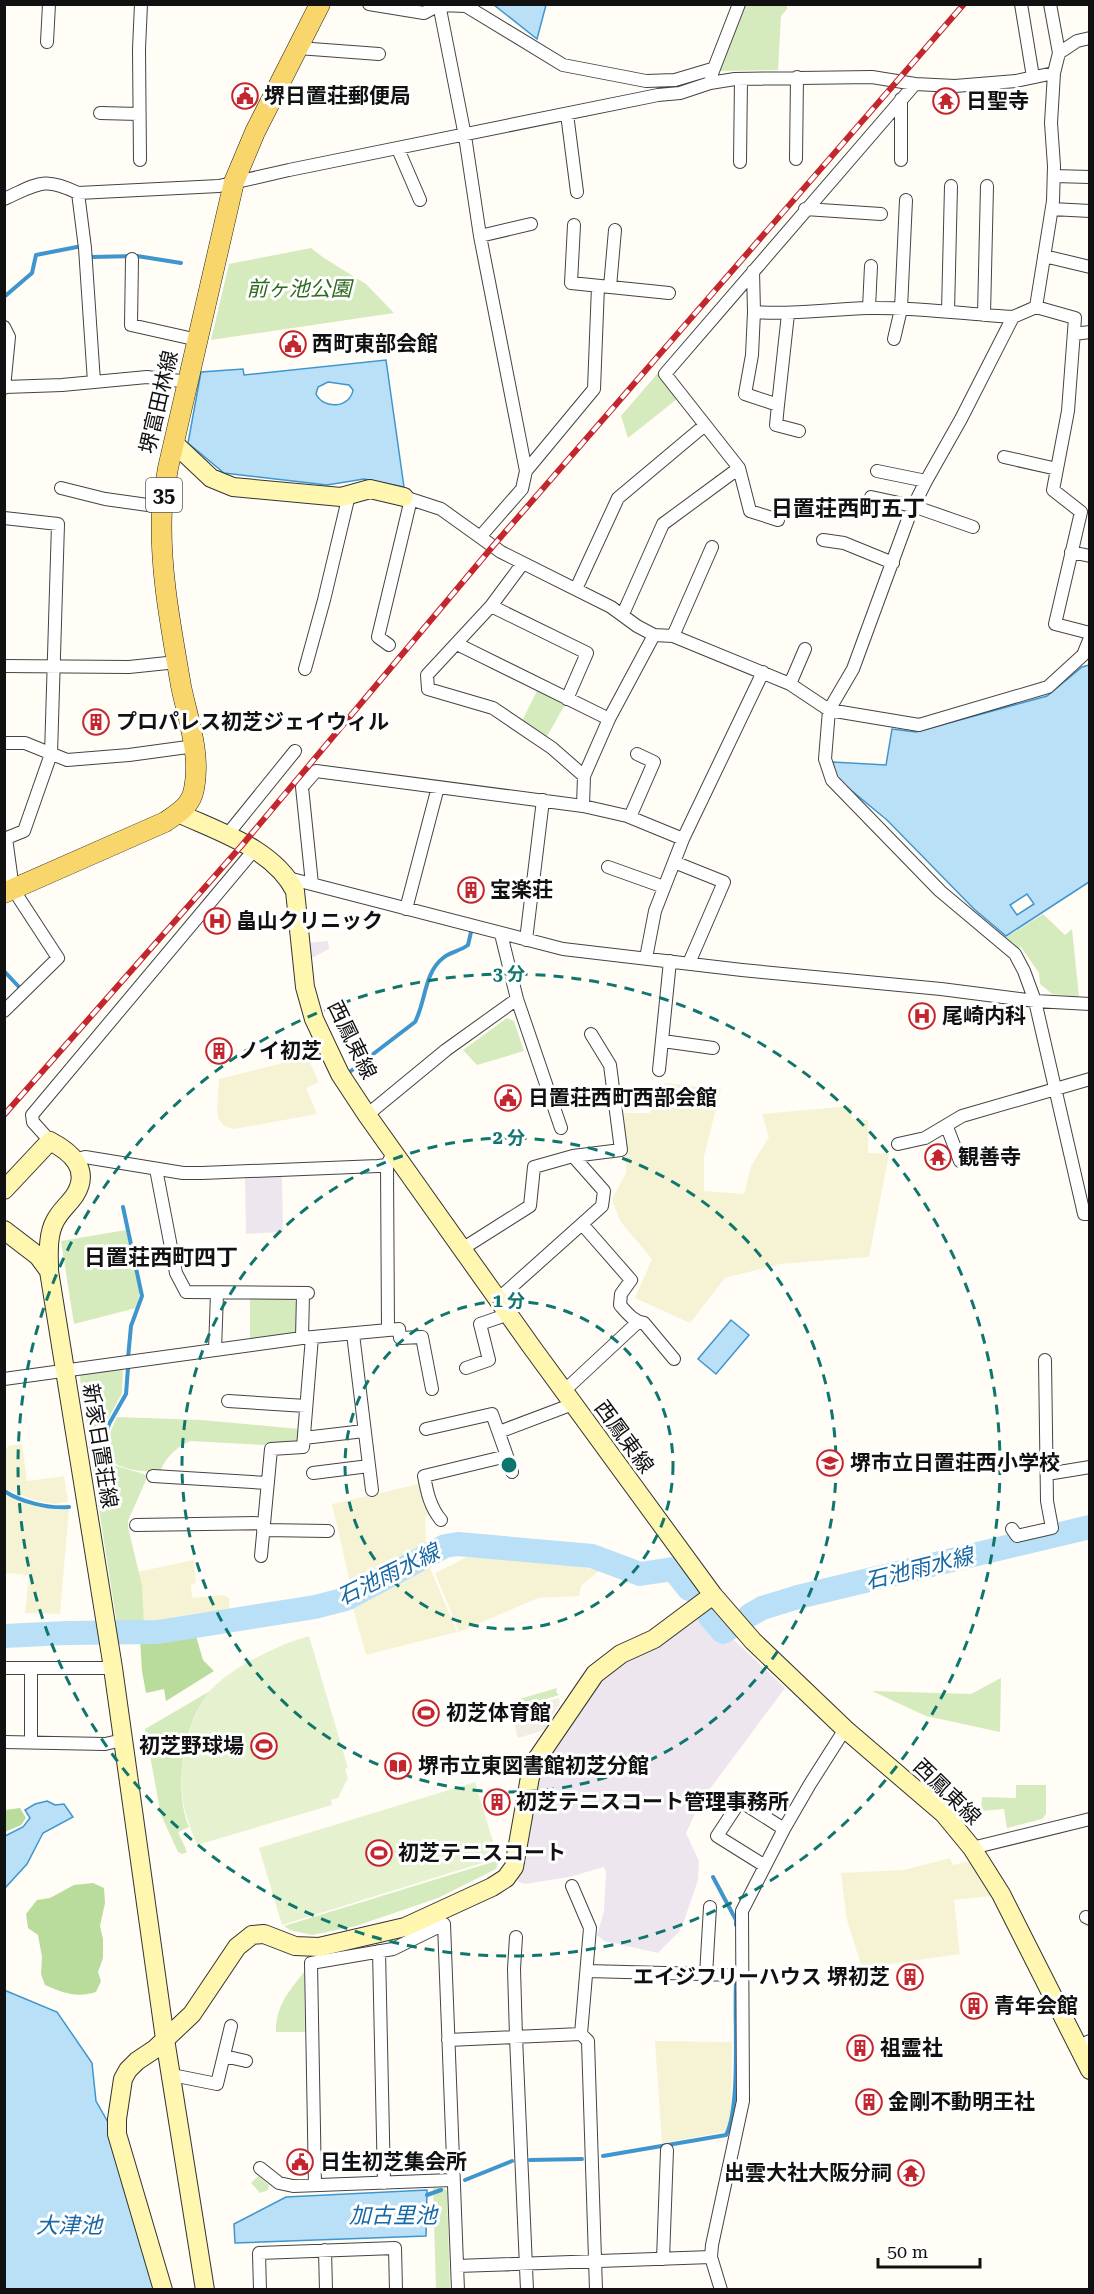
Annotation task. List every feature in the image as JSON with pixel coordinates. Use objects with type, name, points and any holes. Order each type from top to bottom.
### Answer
[{"type":"main road","name":"堺富田林線","points":[[9,891],[142,833],[188,805],[194,791],[195,746],[177,662],[165,587],[162,507],[234,182],[255,132],[320,4]]},
{"type":"street","points":[[47,42],[49,4]]},
{"type":"street","points":[[140,160],[141,4]]},
{"type":"street","points":[[369,4],[382,5],[405,12],[424,13],[439,5],[466,6],[563,65],[646,81],[675,80],[712,69]]},
{"type":"street","points":[[710,83],[712,69],[739,4]]},
{"type":"street","points":[[1021,4],[1033,77]]},
{"type":"street","points":[[1036,307],[1052,209],[1054,176],[1051,123],[1053,73],[1059,53],[1050,4]]},
{"type":"street","points":[[439,5],[465,135],[480,236],[526,471],[522,489],[480,537]]},
{"type":"street","points":[[1059,53],[1077,41],[1089,38]]},
{"type":"street","points":[[298,48],[379,54]]},
{"type":"street","points":[[4,199],[42,182],[60,184],[78,193],[219,186],[398,148],[680,93],[710,83],[741,79],[872,77],[915,84],[979,86],[1053,73]]},
{"type":"street","points":[[796,159],[797,77]]},
{"type":"street","points":[[740,162],[741,79]]},
{"type":"street","points":[[778,520],[750,511],[739,468],[665,375],[805,209],[915,84]]},
{"type":"street","points":[[901,99],[901,160]]},
{"type":"street","points":[[99,113],[139,114]]},
{"type":"street","points":[[567,114],[577,192]]},
{"type":"street","points":[[398,148],[420,200]]},
{"type":"street","points":[[1054,176],[1089,177]]},
{"type":"street","points":[[948,312],[951,186]]},
{"type":"street","points":[[984,315],[987,186]]},
{"type":"street","points":[[78,193],[85,250],[94,382]]},
{"type":"street","points":[[894,339],[901,309],[906,200]]},
{"type":"street","points":[[805,209],[881,214]]},
{"type":"street","points":[[1052,209],[1089,211]]},
{"type":"street","points":[[480,236],[531,224]]},
{"type":"street","points":[[573,225],[571,283],[669,293]]},
{"type":"street","points":[[526,471],[594,389],[604,286],[615,230]]},
{"type":"street","points":[[1044,256],[1089,267]]},
{"type":"street","points":[[132,259],[131,325],[198,340]]},
{"type":"street","points":[[869,308],[871,266]]},
{"type":"street","points":[[753,271],[752,355],[745,394],[778,405]]},
{"type":"street","points":[[754,312],[788,314],[869,308],[1012,317],[1036,307],[1075,318],[1068,411],[1053,490],[1081,512],[1055,624],[1089,633]]},
{"type":"street","points":[[788,314],[776,425],[798,431]]},
{"type":"street","points":[[1012,317],[961,419],[913,506],[853,669],[829,710],[825,759],[832,780],[940,891],[1015,954],[1035,1001],[1084,1214],[1089,1214]]},
{"type":"street","points":[[4,327],[9,337],[5,388],[63,386],[147,377],[189,382]]},
{"type":"street","points":[[1074,334],[1089,332]]},
{"type":"street","points":[[576,589],[618,498],[705,425]]},
{"type":"street","points":[[175,444],[211,478],[233,487],[342,498],[370,489],[434,506],[523,563],[623,614],[638,627],[654,635],[673,636],[763,672],[790,684],[829,710],[919,725],[1048,687],[1083,655],[1089,638]]},
{"type":"street","points":[[1004,457],[1057,468]]},
{"type":"street","points":[[623,614],[663,524],[739,468]]},
{"type":"street","points":[[877,471],[926,481]]},
{"type":"street","points":[[61,488],[105,499],[162,507]]},
{"type":"street","points":[[305,669],[349,495]]},
{"type":"street","points":[[871,497],[913,506],[973,527]]},
{"type":"street","points":[[389,645],[378,637],[408,498]]},
{"type":"street","points":[[4,518],[58,524],[51,754],[24,831],[5,839],[9,891],[58,958],[4,1011]]},
{"type":"street","points":[[823,540],[844,543],[893,563]]},
{"type":"street","points":[[673,636],[712,547]]},
{"type":"street","points":[[1071,552],[1089,556]]},
{"type":"street","points":[[523,563],[491,606],[427,675],[428,689],[493,708],[552,748],[584,776]]},
{"type":"street","points":[[491,606],[587,653],[567,699]]},
{"type":"street","points":[[583,806],[584,776],[609,719],[654,635]]},
{"type":"street","points":[[457,644],[609,719]]},
{"type":"street","points":[[790,684],[805,649]]},
{"type":"street","points":[[4,666],[129,667],[177,662]]},
{"type":"street","points":[[646,958],[655,912],[683,839],[763,672]]},
{"type":"street","points":[[4,743],[25,743],[67,760],[195,746]]},
{"type":"street","points":[[227,835],[296,751]]},
{"type":"street","points":[[630,817],[654,762],[637,754]]},
{"type":"street","points":[[312,884],[303,787],[316,771],[583,806],[630,817],[683,839]]},
{"type":"street","points":[[406,909],[438,787]]},
{"type":"street","points":[[526,940],[543,800]]},
{"type":"street","points":[[178,813],[227,835],[263,855],[288,878],[563,949],[1035,1001],[1087,1001]]},
{"type":"street","points":[[254,850],[32,1115],[33,1122],[50,1141],[76,1159],[86,1157],[156,1169],[202,1173],[390,1159],[388,1330]]},
{"type":"street","points":[[674,862],[723,882],[689,963]]},
{"type":"street","points":[[608,867],[664,887]]},
{"type":"street","name":"西鳳東線","points":[[288,878],[295,891],[304,979],[314,1019],[340,1074],[367,1115],[390,1159],[462,1249],[713,1595],[753,1641],[845,1729],[944,1814],[972,1848],[1001,1894],[1084,2044],[1089,2070]]},
{"type":"street","points":[[501,934],[517,999],[561,1128]]},
{"type":"street","points":[[658,1071],[670,961]]},
{"type":"street","points":[[367,1115],[446,1050],[517,999]]},
{"type":"street","points":[[462,1249],[530,1206],[534,1167],[573,1156],[621,1150],[610,1065],[591,1034]]},
{"type":"street","points":[[663,1041],[713,1048]]},
{"type":"street","points":[[898,1144],[926,1138],[962,1116],[1089,1079]]},
{"type":"street","points":[[947,1127],[960,1161]]},
{"type":"street","points":[[4,1190],[50,1141]]},
{"type":"street","points":[[466,1368],[489,1360],[480,1324],[504,1306],[602,1206],[604,1191],[573,1156]]},
{"type":"street","name":"新家日置荘線","points":[[76,1159],[80,1180],[76,1193],[55,1221],[49,1243],[49,1271],[113,1668],[165,2039],[205,2289]]},
{"type":"street","points":[[156,1169],[176,1273],[186,1292],[305,1293],[307,1337],[303,1447],[271,1449],[261,1556]]},
{"type":"street","points":[[582,1224],[631,1280],[621,1294],[620,1305],[638,1322],[644,1323],[674,1359]]},
{"type":"street","points":[[4,1230],[38,1256],[49,1271]]},
{"type":"street","points":[[215,1350],[217,1293]]},
{"type":"street","points":[[499,1432],[568,1397],[638,1322]]},
{"type":"street","points":[[4,1379],[307,1337],[399,1329],[400,1338],[422,1337],[432,1374],[432,1389]]},
{"type":"street","points":[[353,1334],[372,1490]]},
{"type":"street","points":[[1012,1529],[1017,1536],[1052,1528],[1047,1501],[1045,1360]]},
{"type":"street","points":[[228,1401],[306,1406]]},
{"type":"street","points":[[426,1429],[492,1414],[512,1472]]},
{"type":"street","points":[[304,1438],[364,1431]]},
{"type":"street","points":[[441,1520],[427,1495],[424,1476],[507,1456]]},
{"type":"street","points":[[313,1473],[369,1466]]},
{"type":"street","points":[[1047,1474],[1089,1467]]},
{"type":"street","points":[[153,1476],[268,1483]]},
{"type":"street","points":[[136,1525],[264,1526],[328,1531]]},
{"type":"street","points":[[164,2289],[117,2134],[123,2079],[128,2070],[192,2014],[237,1947],[252,1935],[264,1934],[295,1946],[319,1947],[405,1927],[492,1887],[506,1878],[514,1867],[530,1777],[537,1759],[595,1674],[621,1654],[654,1638],[713,1595]]},
{"type":"street","points":[[4,1668],[113,1668]]},
{"type":"street","points":[[31,1668],[31,1742]]},
{"type":"street","points":[[721,2289],[711,2257],[743,2101],[742,1911],[784,1829],[845,1729]]},
{"type":"street","points":[[4,1742],[105,1744],[123,1740]]},
{"type":"street","points":[[765,1866],[717,1836],[740,1801],[784,1829]]},
{"type":"street","points":[[972,1848],[1089,1819]]},
{"type":"street","points":[[572,1886],[590,1928],[581,2034]]},
{"type":"street","points":[[706,1975],[710,1907]]},
{"type":"street","points":[[315,2185],[311,1963],[393,1949],[444,1924],[452,2180],[458,2289]]},
{"type":"street","points":[[516,1937],[514,1970],[516,2037],[527,2289]]},
{"type":"street","points":[[379,1951],[384,2182]]},
{"type":"street","points":[[587,1971],[742,1975]]},
{"type":"street","points":[[172,2075],[217,2084],[231,2026]]},
{"type":"street","points":[[448,2040],[581,2034],[588,2041],[596,2289]]},
{"type":"street","points":[[224,2056],[246,2061]]},
{"type":"street","points":[[663,2259],[668,2150]]},
{"type":"street","points":[[260,2168],[279,2183],[293,2186],[452,2180]]},
{"type":"street","points":[[261,2289],[259,2253],[395,2248],[396,2289]]},
{"type":"street","points":[[325,2250],[326,2289]]},
{"type":"street","points":[[457,2266],[711,2257]]},
{"type":"shaded area","points":[[328,941],[329,949],[308,960],[307,943]]},
{"type":"shaded area","points":[[307,1057],[319,1082],[306,1088],[317,1114],[234,1129],[224,1126],[218,1118],[219,1079]]},
{"type":"shaded area","points":[[665,1083],[721,1089],[704,1156],[704,1191],[744,1194],[751,1166],[769,1137],[762,1114],[852,1106],[852,1119],[868,1120],[868,1153],[889,1154],[869,1257],[780,1264],[725,1278],[690,1323],[635,1298],[652,1259],[620,1221],[612,1199],[626,1173],[624,1113],[650,1113]]},
{"type":"shaded area","points":[[282,1176],[283,1232],[246,1234],[245,1177]]},
{"type":"shaded area","points":[[22,1444],[27,1481],[64,1476],[68,1502],[54,1504],[37,1501],[5,1489],[5,1452],[8,1446]]},
{"type":"shaded area","points":[[419,1484],[431,1512],[425,1517],[426,1545],[351,1587],[332,1504]]},
{"type":"shaded area","points":[[4,1495],[37,1505],[38,1508],[38,1506],[57,1510],[69,1509],[60,1614],[25,1613],[29,1575],[5,1573]]},
{"type":"shaded area","points":[[467,1557],[523,1559],[600,1570],[581,1586],[579,1596],[538,1598],[459,1632],[435,1573]]},
{"type":"shaded area","points":[[194,1560],[196,1583],[191,1584],[192,1598],[223,1595],[229,1598],[230,1616],[174,1624],[144,1624],[142,1593],[137,1572]]},
{"type":"shaded area","points":[[428,1563],[457,1632],[366,1655],[353,1608]]},
{"type":"shaded area","points":[[697,1614],[714,1638],[723,1641],[732,1638],[785,1688],[701,1801],[686,1833],[699,1861],[698,1880],[683,1924],[678,1933],[658,1953],[604,1941],[597,1935],[604,1911],[606,1872],[604,1867],[569,1877],[525,1884],[518,1882],[519,1866],[537,1776],[601,1678]]},
{"type":"shaded area","points":[[559,1698],[560,1702],[545,1730],[518,1738],[511,1711]]},
{"type":"shaded area","points":[[950,1858],[953,1865],[970,1861],[990,1896],[954,1900],[960,1954],[862,1968],[847,1920],[841,1873],[904,1870]]},
{"type":"shaded area","points":[[655,2041],[732,2042],[731,2123],[724,2132],[662,2143]]},
{"type":"green space","points":[[745,5],[787,5],[787,9],[781,16],[778,70],[721,71],[718,67]]},
{"type":"green space","name":"前ヶ池公園","points":[[311,248],[366,284],[394,313],[211,340],[229,264]]},
{"type":"green space","points":[[657,374],[677,399],[628,438],[621,416]]},
{"type":"green space","points":[[538,689],[566,703],[546,738],[522,721]]},
{"type":"green space","points":[[1043,914],[1065,935],[1072,929],[1079,997],[1052,994],[1040,984],[1039,973],[1021,947],[1017,950],[1003,939]]},
{"type":"green space","points":[[507,1018],[514,1021],[524,1051],[477,1065],[463,1050]]},
{"type":"green space","points":[[126,1230],[139,1286],[136,1308],[74,1324],[61,1241]]},
{"type":"green space","points":[[250,1299],[294,1299],[297,1303],[297,1331],[292,1335],[250,1340]]},
{"type":"green space","points":[[123,1365],[122,1393],[106,1423],[100,1441],[90,1447],[79,1371]]},
{"type":"green space","points":[[117,1417],[201,1420],[299,1429],[299,1438],[295,1444],[264,1445],[190,1441],[171,1454],[160,1472],[140,1471],[120,1466],[109,1460],[106,1442]]},
{"type":"green space","points":[[103,1448],[108,1462],[147,1475],[128,1521],[142,1586],[144,1624],[117,1624],[90,1452]]},
{"type":"green space","points":[[196,1636],[203,1660],[214,1671],[166,1701],[164,1689],[146,1693],[140,1640]]},
{"type":"green space","name":"初芝野球場","points":[[309,1636],[348,1768],[345,1769],[348,1778],[338,1798],[331,1800],[332,1805],[197,1845],[185,1812],[181,1781],[186,1744],[199,1708],[212,1689],[236,1669],[282,1645]]},
{"type":"green space","points":[[1001,1678],[1000,1732],[926,1716],[872,1691],[971,1694]]},
{"type":"green space","points":[[557,1688],[556,1692],[559,1695],[518,1708],[516,1700]]},
{"type":"green space","points":[[212,1690],[202,1702],[194,1718],[184,1756],[182,1794],[189,1827],[178,1832],[187,1852],[182,1854],[178,1852],[161,1815],[145,1729]]},
{"type":"green space","name":"初芝テニスコート","points":[[475,1782],[498,1858],[282,1925],[259,1848]]},
{"type":"green space","points":[[1016,1785],[1046,1785],[1046,1814],[1042,1819],[1007,1828],[1004,1809],[981,1811],[982,1797],[1016,1798]]},
{"type":"green space","points":[[20,1808],[26,1818],[21,1825],[5,1832],[5,1810]]},
{"type":"green space","points":[[499,1860],[496,1869],[438,1898],[356,1926],[312,1935],[290,1930],[284,1926]]},
{"type":"green space","points":[[93,1883],[104,1888],[105,1903],[100,1926],[103,1958],[98,1972],[101,1981],[96,1992],[83,1995],[70,1994],[45,1985],[41,1974],[42,1957],[38,1935],[28,1928],[26,1914],[37,1900],[50,1898],[74,1885]]},
{"type":"green space","points":[[304,1972],[305,2032],[276,2032],[281,2007],[288,1993]]},
{"type":"green space","points":[[258,2176],[269,2185],[268,2190],[260,2193],[251,2183]]},
{"type":"green space","points":[[433,2188],[444,2188],[447,2191],[450,2289],[436,2289]]},
{"type":"water","points":[[494,5],[546,5],[537,39]]},
{"type":"water","points":[[386,360],[404,487],[364,479],[327,485],[224,473],[188,443],[201,372],[243,369],[244,375]],"holes":[[[328,382],[349,385],[353,390],[351,396],[336,405],[325,403],[316,394],[318,387]]]},
{"type":"water","points":[[1089,665],[1089,882],[1006,936],[974,909],[887,820],[835,777],[833,762],[886,765],[892,729],[916,732],[1047,696],[1082,667]],"holes":[[[1027,894],[1034,904],[1017,915],[1010,905]]]},
{"type":"water","points":[[731,1320],[749,1335],[716,1374],[698,1359]]},
{"type":"water","points":[[47,1801],[55,1805],[64,1804],[73,1817],[43,1833],[27,1864],[5,1888],[5,1836],[23,1827],[30,1818],[25,1810]]},
{"type":"water","name":"大津池","points":[[4,1990],[57,2012],[92,2063],[96,2101],[109,2124],[155,2289],[5,2289]]},
{"type":"water","name":"加古里池","points":[[427,2190],[426,2236],[235,2243],[234,2224],[286,2197]]},
{"type":"waterway","points":[[4,297],[32,273],[36,255],[82,246],[83,248]]},
{"type":"waterway","points":[[88,253],[92,257],[137,256],[181,263]]},
{"type":"waterway","points":[[347,1074],[415,1022],[432,971],[446,956],[468,945],[471,932]]},
{"type":"waterway","points":[[4,971],[19,987]]},
{"type":"waterway","points":[[123,1207],[142,1296],[131,1326],[128,1358]]},
{"type":"waterway","points":[[91,1449],[102,1447],[109,1424],[126,1394],[128,1368]]},
{"type":"waterway","points":[[4,1491],[35,1504],[69,1507]]},
{"type":"waterway","name":"石池雨水線","points":[[750,1615],[762,1608],[798,1597],[1090,1527]]},
{"type":"waterway","name":"石池雨水線","points":[[4,1636],[158,1632],[315,1607],[346,1599],[445,1546],[458,1544],[592,1556],[640,1574],[673,1569],[689,1589]]},
{"type":"waterway","name":"石池雨水線","points":[[710,1617],[723,1632],[728,1629]]},
{"type":"waterway","points":[[713,1877],[736,1920],[736,1925]]},
{"type":"waterway","points":[[603,2156],[726,2135],[734,2104],[736,1983]]},
{"type":"waterway","points":[[530,2160],[582,2159]]},
{"type":"waterway","points":[[465,2180],[512,2161]]},
{"type":"waterway","points":[[427,2195],[441,2190]]},
{"type":"railway","points":[[4,1115],[243,844],[493,546],[964,4]]},
{"type":"place","name":"堺日置荘郵便局","points":[[245,96]]},
{"type":"place","name":"日聖寺","points":[[946,101]]},
{"type":"place","name":"西町東部会館","points":[[293,344]]},
{"type":"place","name":"プロパレス初芝ジェイウィル","points":[[96,722]]},
{"type":"place","name":"宝楽荘","points":[[471,890]]},
{"type":"place","name":"畠山クリニック","points":[[217,921]]},
{"type":"place","name":"尾崎内科","points":[[922,1016]]},
{"type":"place","name":"ノイ初芝","points":[[219,1051]]},
{"type":"place","name":"日置荘西町西部会館","points":[[508,1098]]},
{"type":"place","name":"観善寺","points":[[938,1157]]},
{"type":"place","name":"堺市立日置荘西小学校","points":[[830,1463]]},
{"type":"place","name":"初芝体育館","points":[[426,1713]]},
{"type":"place","name":"初芝野球場","points":[[264,1746]]},
{"type":"place","name":"堺市立東図書館初芝分館","points":[[398,1766]]},
{"type":"place","name":"初芝テニスコート管理事務所","points":[[497,1802]]},
{"type":"place","name":"初芝テニスコート","points":[[379,1853]]},
{"type":"place","name":"エイジフリーハウス 堺初芝","points":[[910,1977]]},
{"type":"place","name":"青年会館","points":[[974,2006]]},
{"type":"place","name":"祖霊社","points":[[860,2048]]},
{"type":"place","name":"金剛不動明王社","points":[[869,2102]]},
{"type":"place","name":"日生初芝集会所","points":[[300,2162]]},
{"type":"place","name":"出雲大社大阪分祠","points":[[911,2173]]},
{"type":"district","name":"日置荘西町五丁","points":[[848,508]]},
{"type":"district","name":"日置荘西町四丁","points":[[161,1257]]}]
